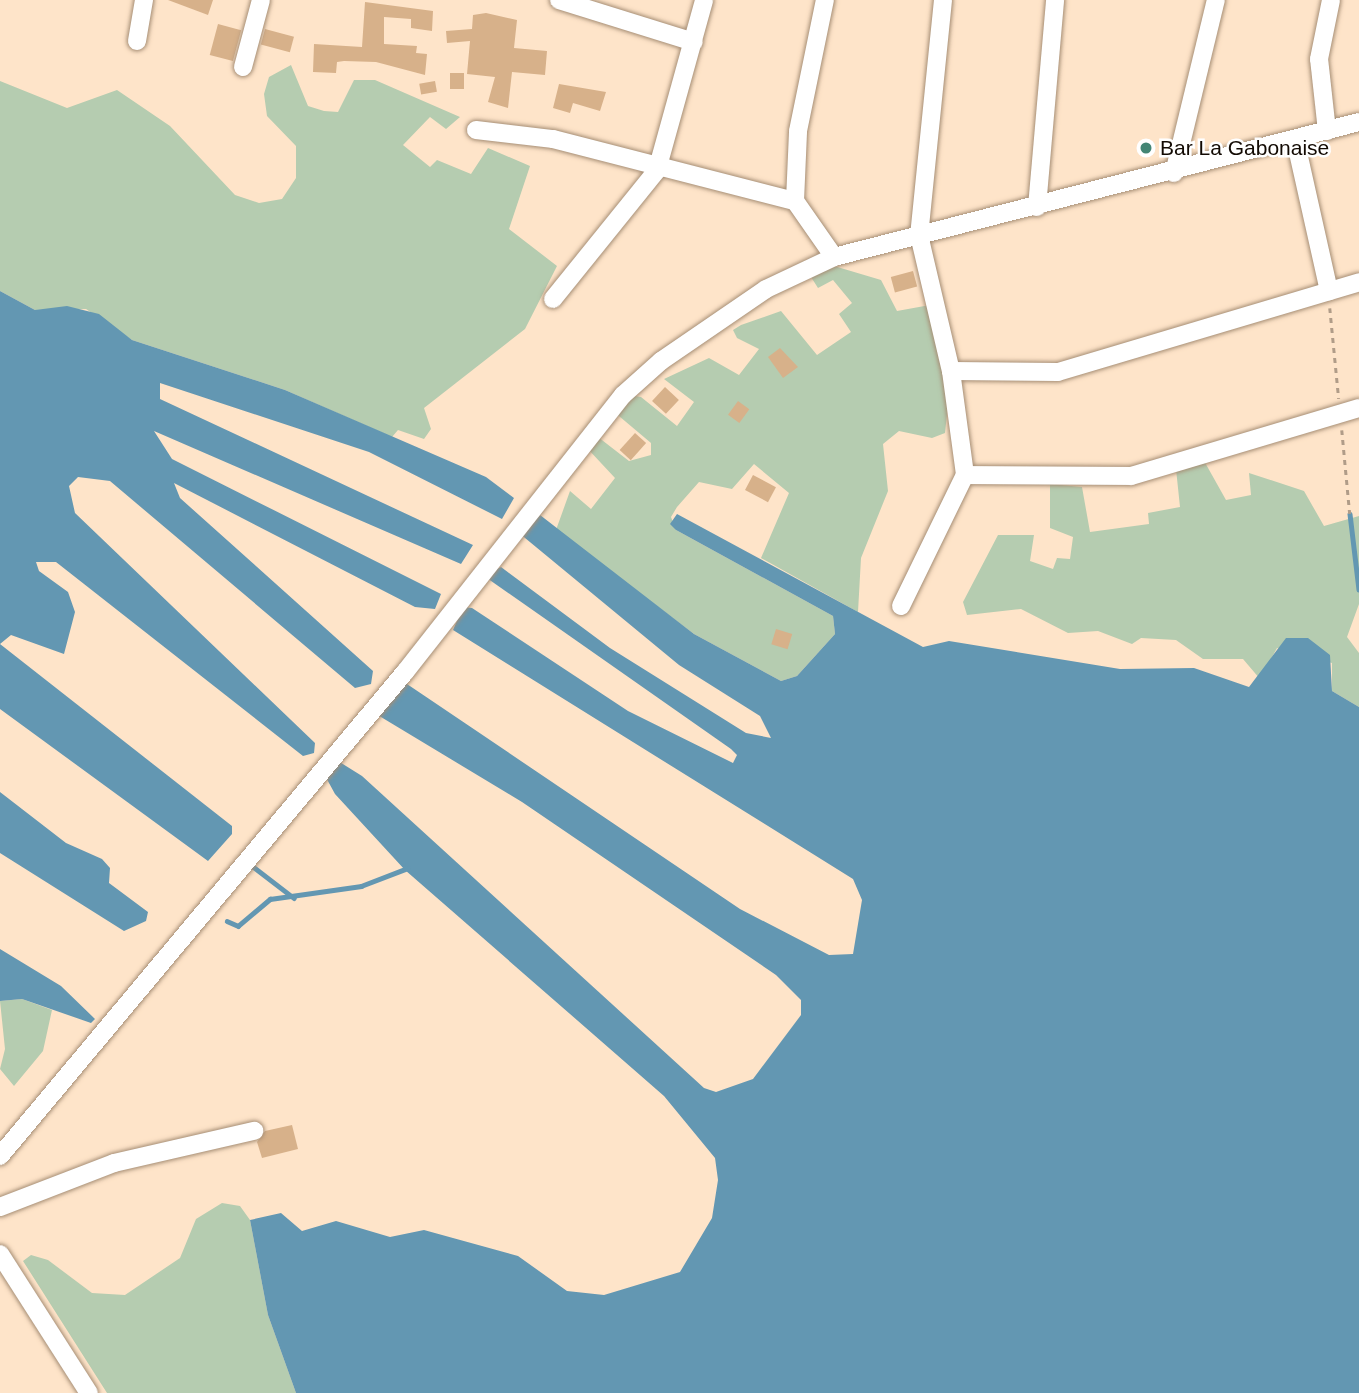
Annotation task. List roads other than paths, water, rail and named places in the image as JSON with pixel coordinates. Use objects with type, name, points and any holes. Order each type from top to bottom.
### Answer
[{"type":"street","points":[[136,41],[144,0]]},
{"type":"street","points":[[243,67],[261,0]]},
{"type":"street","points":[[559,0],[694,42]]},
{"type":"street","points":[[553,299],[657,170],[704,0]]},
{"type":"street","points":[[825,0],[798,131],[794,201],[834,257]]},
{"type":"street","points":[[901,606],[965,475],[951,371],[919,236],[943,0]]},
{"type":"street","points":[[1037,206],[1055,0]]},
{"type":"street","points":[[1174,173],[1216,0]]},
{"type":"street","points":[[1327,131],[1319,59],[1331,0]]},
{"type":"street","points":[[0,1156],[405,672],[623,396],[765,289],[834,257],[1174,173],[1359,122]]},
{"type":"street","points":[[476,130],[552,139],[657,170],[794,201]]},
{"type":"street","points":[[1295,138],[1329,291]]},
{"type":"street","points":[[951,371],[1058,372],[1359,282]]},
{"type":"street","points":[[965,475],[1131,476],[1359,408]]},
{"type":"street","points":[[0,1207],[114,1163],[254,1131]]},
{"type":"street","points":[[0,1254],[89,1393]]},
{"type":"water","points":[[0,291],[35,310],[67,306],[99,314],[132,340],[285,390],[486,477],[514,498],[502,519],[369,452],[160,383],[160,399],[473,545],[461,564],[154,431],[172,459],[441,594],[435,609],[415,607],[174,483],[180,498],[373,671],[371,684],[355,688],[110,481],[78,477],[69,486],[75,513],[315,743],[314,753],[303,756],[56,562],[36,562],[39,571],[68,592],[75,612],[64,654],[11,635],[0,644]]},
{"type":"water","points":[[677,514],[923,647],[949,641],[1120,669],[1194,668],[1249,687],[1286,638],[1308,638],[1330,655],[1332,691],[1359,707],[1359,1393],[296,1393],[268,1315],[250,1220],[281,1213],[302,1231],[336,1221],[390,1237],[424,1230],[518,1256],[567,1291],[604,1295],[680,1272],[712,1218],[718,1180],[715,1158],[664,1096],[405,870],[335,794],[323,772],[338,761],[362,776],[704,1088],[716,1092],[753,1079],[801,1015],[801,1000],[776,975],[522,802],[376,714],[404,682],[740,909],[829,955],[853,954],[862,900],[853,879],[453,630],[463,607],[472,608],[628,711],[733,763],[737,755],[731,749],[484,576],[501,567],[610,648],[746,733],[771,738],[760,716],[679,665],[519,533],[540,515],[694,634],[781,681],[797,676],[835,634],[833,616],[676,530],[670,524]]},
{"type":"water","points":[[0,644],[232,826],[232,834],[208,861],[0,709]]},
{"type":"water","points":[[0,792],[66,843],[102,859],[110,868],[109,883],[148,912],[146,921],[124,931],[0,853]]},
{"type":"water","points":[[0,949],[61,986],[95,1019],[91,1023],[22,999],[0,1001]]},
{"type":"waterway","points":[[1350,514],[1359,589]]},
{"type":"waterway","points":[[251,865],[294,898]]},
{"type":"waterway","points":[[227,921],[238,926],[270,899],[361,886],[408,868]]},
{"type":"place","name":"Bar La Gabonaise","points":[[1146,148]]}]
